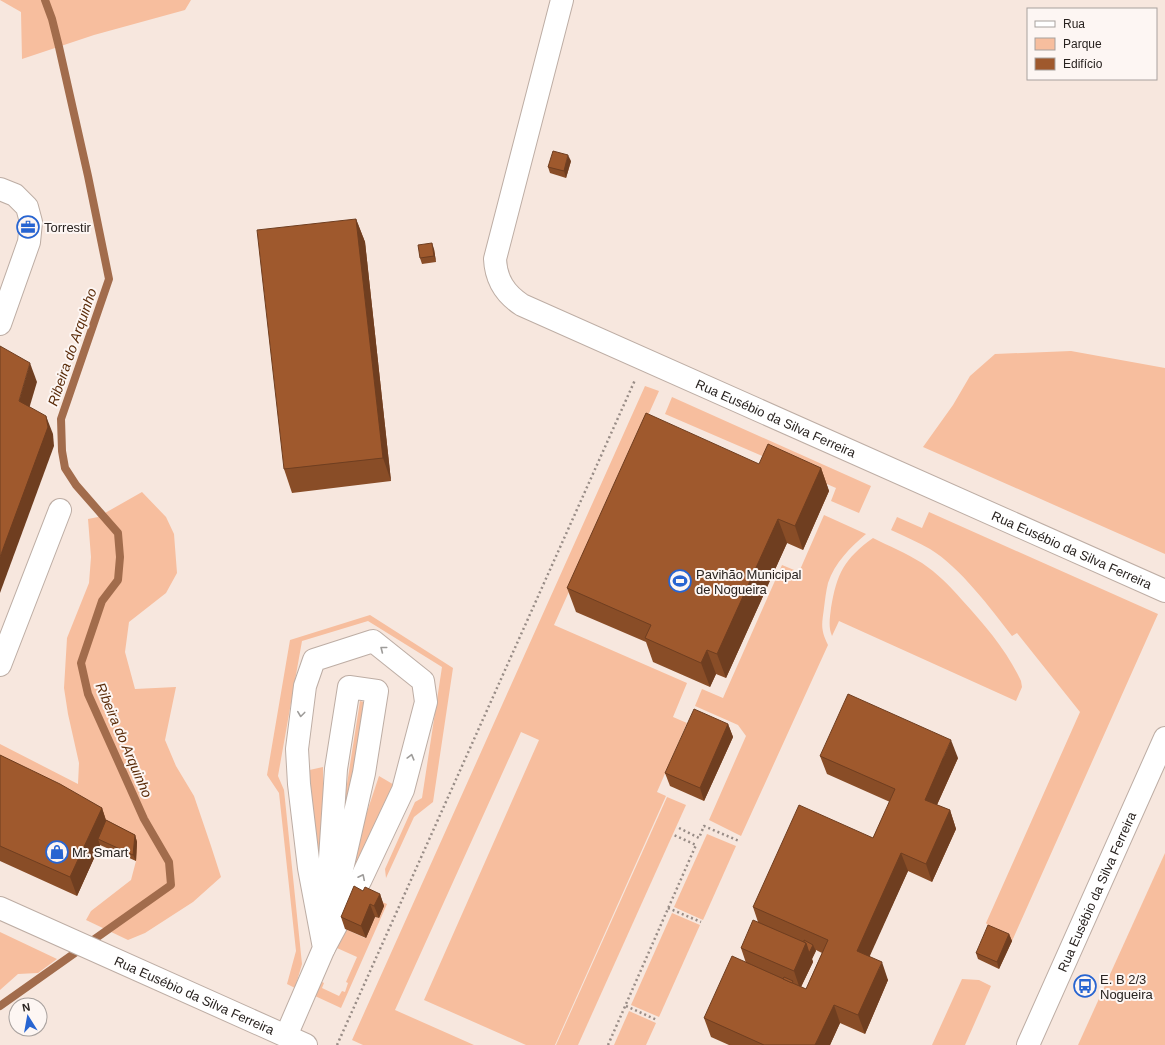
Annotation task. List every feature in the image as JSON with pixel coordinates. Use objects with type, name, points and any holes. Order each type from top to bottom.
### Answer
[{"type":"street","name":"Rua Eusébio da Silva Ferreira","points":[[562,0],[495,259],[495,268],[499,280],[510,296],[522,305],[644,360],[1165,591]]},
{"type":"street","points":[[0,189],[14,195],[27,207],[31,222],[29,242],[0,324]]},
{"type":"street","points":[[0,665],[60,510]]},
{"type":"street","points":[[286,1036],[324,948],[361,879],[403,790],[426,702],[423,681],[372,641],[314,660],[305,686],[297,749],[299,784],[309,868],[324,948]]},
{"type":"street","points":[[349,687],[377,691],[364,773],[324,948],[336,769],[349,687]]},
{"type":"street","name":"Rua Eusébio da Silva Ferreira","points":[[1028,1045],[1165,738]]},
{"type":"street","name":"Rua Eusébio da Silva Ferreira","points":[[0,908],[306,1045]]},
{"type":"path","points":[[338,1045],[644,360]]},
{"type":"path","points":[[679,828],[699,838],[704,826],[738,841]]},
{"type":"path","points":[[608,1045],[696,845],[674,835]]},
{"type":"path","points":[[668,908],[702,922]]},
{"type":"path","points":[[626,1006],[657,1020]]},
{"type":"green space","points":[[0,0],[191,0],[185,10],[94,35],[22,59],[21,12]]},
{"type":"green space","points":[[1071,351],[1165,368],[1165,554],[923,447],[953,405],[970,376],[995,354]]},
{"type":"green space","points":[[645,386],[659,391],[554,625],[687,683],[673,717],[687,723],[657,792],[666,796],[555,1045],[526,1045],[424,1000],[539,740],[521,732],[395,1010],[474,1045],[363,1045],[352,1040]]},
{"type":"green space","points":[[672,397],[871,486],[859,513],[831,501],[836,488],[665,414]]},
{"type":"green space","points":[[142,492],[166,517],[174,534],[177,573],[166,593],[129,622],[125,652],[135,689],[176,687],[165,740],[176,766],[194,796],[221,877],[193,902],[145,933],[128,940],[86,920],[91,911],[131,880],[136,861],[0,770],[0,744],[78,784],[79,763],[64,688],[67,638],[89,583],[91,557],[88,519],[98,517]]},
{"type":"green space","points":[[929,512],[1158,614],[1012,941],[993,932],[986,923],[1080,712],[1017,633],[1012,636],[964,577],[953,566],[930,549],[891,530],[897,517],[922,528]]},
{"type":"green space","points":[[824,515],[866,534],[844,556],[831,575],[828,583],[822,623],[824,635],[828,645],[741,836],[709,820],[746,736],[738,725],[695,706],[702,689],[723,698],[782,565],[799,572]]},
{"type":"green space","points":[[873,538],[910,556],[928,567],[948,585],[979,619],[1009,659],[1021,681],[1022,687],[1016,701],[839,621],[832,636],[830,626],[831,608],[839,576],[843,568],[855,553]]},
{"type":"green space","points":[[370,615],[453,668],[433,802],[414,817],[386,878],[385,869],[415,802],[422,798],[442,667],[368,621],[302,641],[278,776],[284,790],[302,964],[295,988],[287,984],[296,951],[279,793],[267,775],[290,640]]},
{"type":"green space","points":[[360,701],[364,702],[348,804],[344,803]]},
{"type":"green space","points":[[323,767],[324,866],[319,870],[305,771]]},
{"type":"green space","points":[[379,776],[396,786],[356,871],[348,869]]},
{"type":"green space","points":[[667,797],[686,805],[578,1045],[556,1045]]},
{"type":"green space","points":[[707,834],[736,846],[703,920],[674,907]]},
{"type":"green space","points":[[1165,853],[1165,1045],[1078,1045]]},
{"type":"green space","points":[[361,893],[387,904],[341,1008],[315,996],[322,982],[324,983],[322,988],[339,996],[342,991],[345,992],[348,983],[346,982],[357,957],[337,948],[345,929],[365,938],[375,917],[379,918]]},
{"type":"green space","points":[[672,913],[700,925],[659,1017],[631,1005]]},
{"type":"green space","points":[[0,932],[57,959],[38,973],[18,974],[0,990]]},
{"type":"green space","points":[[962,979],[979,980],[991,986],[965,1045],[932,1045]]},
{"type":"green space","points":[[629,1011],[656,1023],[646,1045],[614,1045]]},
{"type":"building","points":[[553,151],[568,155],[564,171],[548,167]]},
{"type":"building","points":[[356,219],[383,458],[284,469],[257,230]]},
{"type":"building","points":[[432,243],[434,256],[420,258],[418,245]]},
{"type":"building","points":[[0,346],[30,363],[19,401],[46,416],[48,427],[0,557]]},
{"type":"building","name":"Pavihão Municipal de Nogueira","points":[[646,413],[759,464],[768,444],[821,468],[795,526],[778,519],[717,654],[707,650],[701,663],[645,638],[651,625],[567,588]]},
{"type":"building","points":[[848,694],[951,740],[925,800],[950,810],[926,864],[901,853],[857,951],[882,962],[858,1015],[834,1005],[815,1045],[764,1045],[704,1018],[732,956],[806,989],[828,940],[753,907],[799,805],[873,838],[895,789],[820,756]]},
{"type":"building","points":[[694,709],[728,724],[700,788],[665,773]]},
{"type":"building","points":[[0,755],[60,784],[102,808],[70,877],[0,846]]},
{"type":"building","points":[[106,820],[135,835],[133,855],[98,839]]},
{"type":"building","points":[[354,886],[363,891],[365,887],[380,894],[374,906],[370,904],[361,926],[341,917]]},
{"type":"building","points":[[753,920],[806,943],[794,971],[741,948]]},
{"type":"building","points":[[988,925],[1009,934],[997,962],[976,953]]},
{"type":"building","points":[[804,940],[813,945],[809,953],[806,943]]},
{"type":"building","points":[[784,977],[793,981],[792,983],[783,979]]},
{"type":"waterway","name":"Ribeira do Arquinho","points":[[0,1006],[171,885],[169,862],[144,819],[88,694],[81,663],[102,601],[118,580],[120,557],[118,533],[76,485],[65,468],[62,451],[61,419],[109,279],[59,47],[52,19],[45,0]]},
{"type":"place","name":"Torrestir","points":[[28,227]]},
{"type":"place","name":"Pavihão Municipal de Nogueira","points":[[680,581]]},
{"type":"place","name":"Mr. Smart","points":[[57,852]]},
{"type":"place","name":"E. B 2/3 Nogueira","points":[[1085,986]]}]
